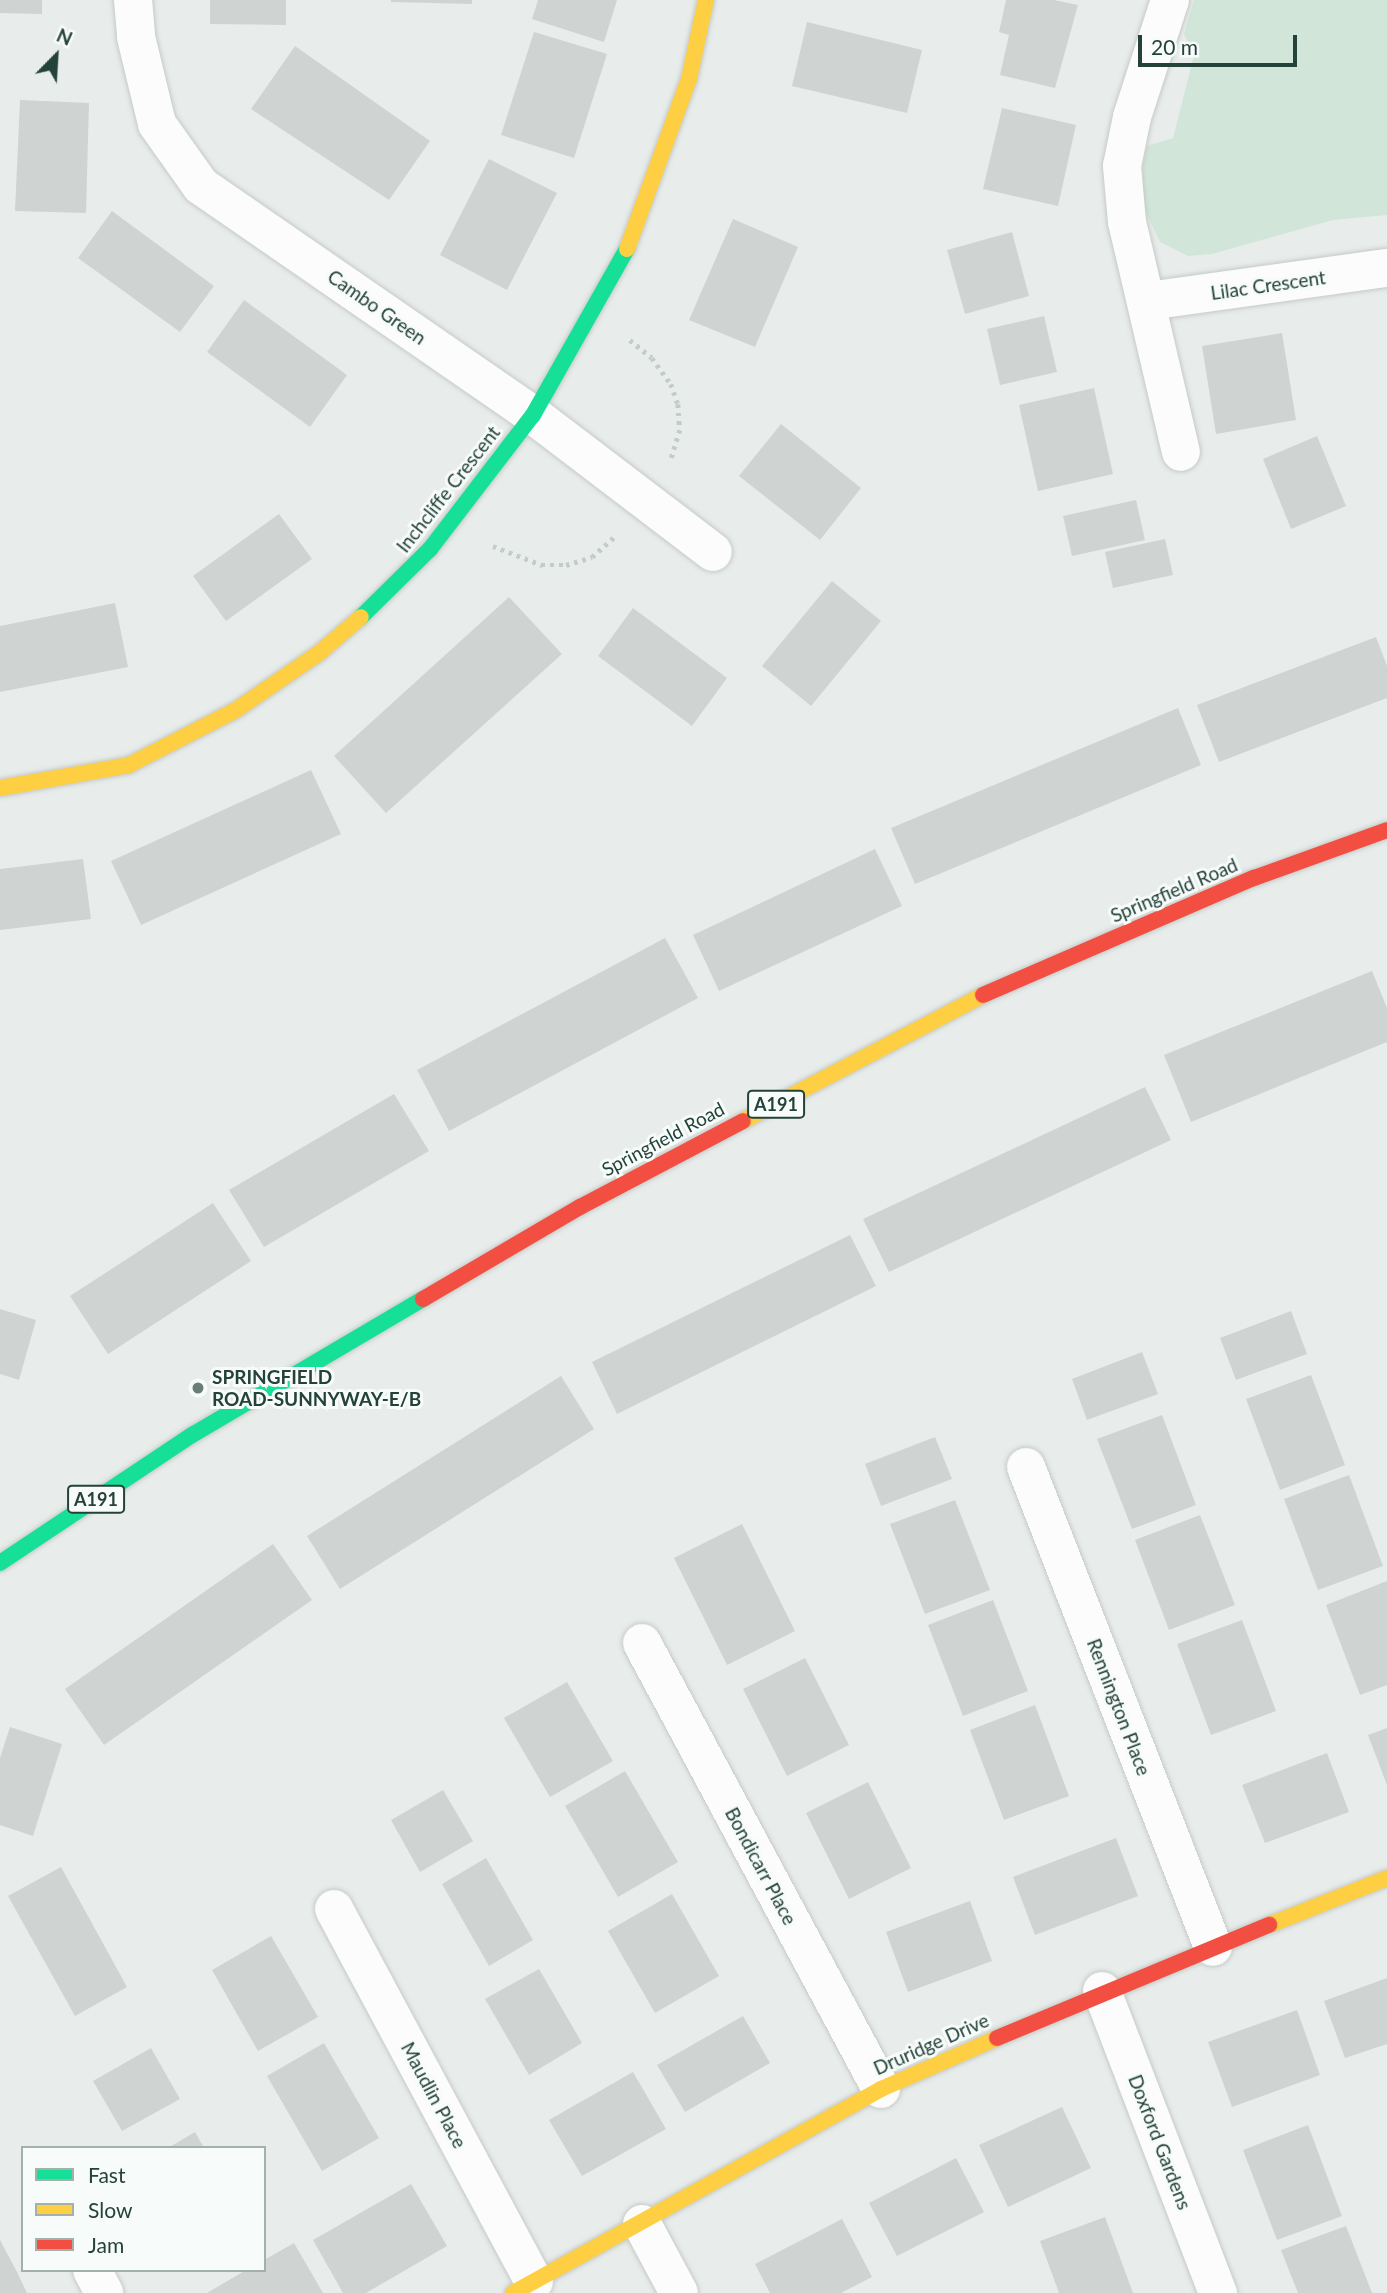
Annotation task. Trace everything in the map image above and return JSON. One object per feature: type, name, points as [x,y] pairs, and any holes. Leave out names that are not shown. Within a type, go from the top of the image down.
[{"type":"street","name":"Cambo Green","points":[[134,0],[136,37],[157,124],[201,186],[533,415],[713,552]]},
{"type":"street","name":"Inchcliffe Crescent","points":[[0,788],[129,765],[236,710],[319,653],[430,549],[533,415],[568,360],[632,239],[689,79],[706,0]]},
{"type":"street","points":[[1170,0],[1132,117],[1122,166],[1127,222],[1148,301],[1181,452]]},
{"type":"street","name":"Lilac Crescent","points":[[1148,301],[1387,268]]},
{"type":"street","name":"Springfield Road","points":[[0,1563],[192,1435],[580,1207],[967,1002],[1254,878],[1387,830]]},
{"type":"street","name":"Rennington Place","points":[[1026,1467],[1213,1947]]},
{"type":"street","name":"Bondicarr Place","points":[[642,1643],[881,2089]]},
{"type":"street","name":"Druridge Drive","points":[[523,2287],[642,2224],[881,2089],[1102,1991],[1387,1878]]},
{"type":"street","name":"Maudlin Place","points":[[334,1909],[523,2287]]},
{"type":"street","name":"Doxford Gardens","points":[[1102,1991],[1218,2293]]},
{"type":"street","points":[[642,2224],[679,2293]]},
{"type":"street","points":[[93,2272],[104,2293]]},
{"type":"green space","points":[[1194,0],[1387,0],[1387,215],[1333,220],[1212,254],[1188,256],[1160,242],[1143,207],[1143,165],[1147,146],[1173,138],[1194,55],[1184,34]]},
{"type":"building","points":[[0,0],[42,0],[42,14],[0,13]]},
{"type":"building","points":[[210,0],[286,0],[286,25],[210,24]]},
{"type":"building","points":[[472,0],[472,4],[391,2]]},
{"type":"building","points":[[538,0],[617,0],[604,42],[532,19]]},
{"type":"building","points":[[1006,0],[1054,0],[1078,5],[1055,88],[1000,75],[1009,35],[999,32]]},
{"type":"building","points":[[807,22],[922,50],[907,113],[792,86]]},
{"type":"building","points":[[534,32],[607,54],[574,158],[501,135]]},
{"type":"building","points":[[295,46],[430,141],[389,200],[251,109]]},
{"type":"building","points":[[20,100],[89,103],[86,213],[15,211]]},
{"type":"building","points":[[1002,108],[1076,125],[1058,206],[983,189]]},
{"type":"building","points":[[489,159],[557,193],[507,290],[440,255]]},
{"type":"building","points":[[112,211],[214,286],[180,332],[78,258]]},
{"type":"building","points":[[733,219],[798,247],[755,347],[689,320]]},
{"type":"building","points":[[1012,232],[1029,296],[965,314],[947,250]]},
{"type":"building","points":[[244,300],[347,375],[310,427],[207,352]]},
{"type":"building","points":[[1044,316],[1057,372],[1000,385],[987,329]]},
{"type":"building","points":[[1282,333],[1296,420],[1216,434],[1202,346]]},
{"type":"building","points":[[1094,388],[1113,474],[1038,491],[1019,405]]},
{"type":"building","points":[[781,424],[861,488],[820,540],[739,476]]},
{"type":"building","points":[[1317,436],[1346,506],[1291,529],[1263,459]]},
{"type":"building","points":[[1136,500],[1145,540],[1072,556],[1063,516]]},
{"type":"building","points":[[279,514],[312,559],[226,621],[193,576]]},
{"type":"building","points":[[1165,539],[1173,575],[1113,588],[1105,552]]},
{"type":"building","points":[[832,581],[881,621],[811,706],[762,666]]},
{"type":"building","points":[[509,597],[562,654],[386,813],[334,756]]},
{"type":"building","points":[[115,603],[128,667],[0,692],[0,626]]},
{"type":"building","points":[[633,608],[727,678],[692,726],[598,656]]},
{"type":"building","points":[[1376,637],[1387,666],[1387,698],[1219,762],[1197,705]]},
{"type":"building","points":[[1178,708],[1201,765],[915,884],[891,828]]},
{"type":"building","points":[[311,770],[341,834],[141,925],[111,861]]},
{"type":"building","points":[[875,849],[902,906],[719,991],[693,935]]},
{"type":"building","points":[[83,859],[91,919],[0,930],[0,869]]},
{"type":"building","points":[[665,938],[698,998],[449,1131],[417,1070]]},
{"type":"building","points":[[1372,971],[1387,1008],[1387,1042],[1191,1122],[1164,1055]]},
{"type":"building","points":[[1145,1087],[1171,1140],[889,1272],[863,1219]]},
{"type":"building","points":[[394,1094],[429,1151],[264,1247],[229,1190]]},
{"type":"building","points":[[213,1203],[251,1261],[108,1354],[70,1296]]},
{"type":"building","points":[[850,1235],[876,1286],[617,1414],[592,1362]]},
{"type":"building","points":[[0,1309],[36,1320],[19,1380],[0,1374]]},
{"type":"building","points":[[1291,1311],[1307,1354],[1236,1380],[1220,1338]]},
{"type":"building","points":[[1142,1352],[1158,1394],[1087,1420],[1072,1379]]},
{"type":"building","points":[[1311,1375],[1345,1465],[1280,1490],[1246,1399]]},
{"type":"building","points":[[561,1376],[594,1429],[340,1589],[307,1536]]},
{"type":"building","points":[[1162,1415],[1196,1505],[1132,1529],[1097,1439]]},
{"type":"building","points":[[935,1437],[952,1479],[881,1506],[865,1464]]},
{"type":"building","points":[[1349,1475],[1383,1566],[1318,1590],[1284,1499]]},
{"type":"building","points":[[955,1500],[990,1590],[925,1614],[890,1524]]},
{"type":"building","points":[[1200,1515],[1235,1605],[1169,1630],[1135,1540]]},
{"type":"building","points":[[742,1524],[795,1631],[727,1665],[674,1558]]},
{"type":"building","points":[[273,1544],[312,1600],[104,1745],[65,1689]]},
{"type":"building","points":[[1387,1581],[1387,1685],[1360,1695],[1326,1605]]},
{"type":"building","points":[[993,1600],[1028,1691],[963,1716],[928,1625]]},
{"type":"building","points":[[1242,1620],[1276,1711],[1211,1735],[1177,1644]]},
{"type":"building","points":[[805,1658],[849,1745],[787,1776],[743,1689]]},
{"type":"building","points":[[567,1682],[613,1761],[550,1797],[504,1718]]},
{"type":"building","points":[[1035,1705],[1069,1796],[1004,1820],[970,1730]]},
{"type":"building","points":[[10,1727],[62,1744],[33,1836],[0,1825],[0,1758]]},
{"type":"building","points":[[1387,1728],[1387,1785],[1368,1735]]},
{"type":"building","points":[[1327,1753],[1349,1812],[1265,1843],[1242,1785]]},
{"type":"building","points":[[625,1771],[678,1862],[618,1897],[565,1806]]},
{"type":"building","points":[[868,1782],[911,1868],[849,1899],[806,1813]]},
{"type":"building","points":[[443,1790],[473,1841],[420,1872],[391,1820]]},
{"type":"building","points":[[1116,1838],[1138,1896],[1035,1935],[1013,1877]]},
{"type":"building","points":[[486,1858],[533,1940],[489,1966],[442,1884]]},
{"type":"building","points":[[61,1867],[127,1987],[75,2016],[8,1896]]},
{"type":"building","points":[[672,1894],[719,1976],[655,2013],[608,1931]]},
{"type":"building","points":[[970,1901],[992,1961],[908,1992],[886,1932]]},
{"type":"building","points":[[271,1936],[318,2017],[258,2051],[212,1970]]},
{"type":"building","points":[[539,1969],[582,2043],[529,2075],[485,1999]]},
{"type":"building","points":[[1387,1978],[1387,2044],[1345,2058],[1324,2001]]},
{"type":"building","points":[[1297,2010],[1320,2075],[1232,2107],[1208,2042]]},
{"type":"building","points":[[743,2016],[770,2063],[685,2112],[657,2065]]},
{"type":"building","points":[[324,2043],[379,2138],[322,2171],[267,2076]]},
{"type":"building","points":[[151,2048],[180,2099],[122,2131],[93,2081]]},
{"type":"building","points":[[633,2072],[666,2129],[582,2176],[549,2120]]},
{"type":"building","points":[[1062,2107],[1091,2168],[1008,2207],[979,2145]]},
{"type":"building","points":[[1308,2125],[1342,2216],[1277,2240],[1243,2150]]},
{"type":"building","points":[[195,2132],[203,2146],[171,2146]]},
{"type":"building","points":[[956,2158],[984,2212],[897,2256],[869,2203]]},
{"type":"building","points":[[411,2184],[447,2246],[366,2293],[343,2293],[313,2240]]},
{"type":"building","points":[[1105,2217],[1133,2293],[1059,2293],[1040,2241]]},
{"type":"building","points":[[842,2219],[872,2277],[841,2293],[770,2293],[755,2264]]},
{"type":"building","points":[[1346,2226],[1372,2293],[1298,2293],[1281,2250]]},
{"type":"building","points":[[0,2240],[17,2272],[27,2293],[0,2293]]},
{"type":"building","points":[[294,2243],[323,2293],[207,2293],[243,2272],[266,2272],[266,2259]]},
{"type":"traffic: fast","points":[[361,617],[430,549],[533,415],[627,249]]},
{"type":"traffic: fast","points":[[0,1563],[192,1435],[423,1299]]},
{"type":"traffic: slow","points":[[627,249],[689,79],[706,0]]},
{"type":"traffic: slow","points":[[0,788],[129,765],[236,710],[319,653],[361,617]]},
{"type":"traffic: slow","points":[[743,1121],[983,995]]},
{"type":"traffic: slow","points":[[1269,1925],[1387,1878]]},
{"type":"traffic: slow","points":[[513,2293],[881,2089],[997,2038]]},
{"type":"traffic: jam","points":[[983,995],[1254,878],[1387,830]]},
{"type":"traffic: jam","points":[[423,1299],[580,1207],[743,1121]]},
{"type":"traffic: jam","points":[[997,2038],[1269,1925]]},
{"type":"place","name":"SPRINGFIELD ROAD-SUNNYWAY-E/B","points":[[198,1388]]}]
